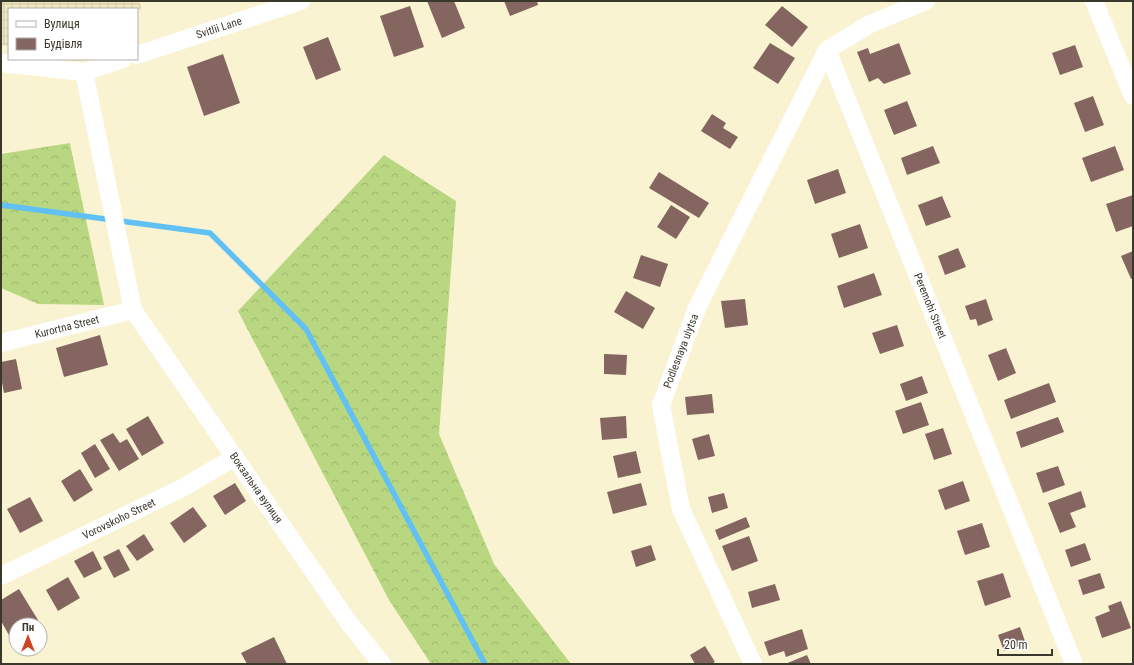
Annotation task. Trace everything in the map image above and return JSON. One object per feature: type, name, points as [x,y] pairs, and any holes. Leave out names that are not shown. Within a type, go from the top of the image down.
[{"type":"street","name":"Svitlii Lane","points":[[138,54],[302,1]]},
{"type":"street","points":[[827,50],[870,24],[926,1]]},
{"type":"street","points":[[1094,1],[1133,96]]},
{"type":"street","name":"Podlesnaya ulytsa","points":[[753,664],[681,509],[661,405],[698,308],[827,50]]},
{"type":"street","name":"Peremohi Street","points":[[827,50],[1074,664]]},
{"type":"street","points":[[1,63],[84,72],[120,60]]},
{"type":"street","points":[[84,72],[133,310]]},
{"type":"street","name":"Kurortna Street","points":[[1,343],[133,310]]},
{"type":"street","name":"Вокзальна вулиця","points":[[133,310],[349,623],[382,664]]},
{"type":"street","name":"Vorovskoho Street","points":[[1,576],[184,487],[235,457]]},
{"type":"shaded area","points":[[1,1],[139,1],[142,9],[8,8],[8,47],[1,44]]},
{"type":"green space","points":[[70,143],[104,305],[38,304],[1,288],[1,154]]},
{"type":"green space","points":[[384,155],[456,201],[439,434],[494,564],[571,664],[431,664],[389,600],[238,311]]},
{"type":"building","points":[[427,1],[454,1],[465,28],[442,38]]},
{"type":"building","points":[[504,1],[537,1],[538,5],[510,16]]},
{"type":"building","points":[[410,6],[424,47],[394,57],[380,16]]},
{"type":"building","points":[[782,6],[808,27],[792,47],[765,25]]},
{"type":"building","points":[[328,37],[341,70],[316,80],[303,47]]},
{"type":"building","points":[[770,43],[795,58],[778,84],[753,68]]},
{"type":"building","points":[[899,43],[911,74],[884,84],[878,78],[869,82],[857,52],[868,48],[870,54]]},
{"type":"building","points":[[1075,45],[1083,67],[1060,75],[1052,53]]},
{"type":"building","points":[[223,54],[240,103],[204,116],[187,67]]},
{"type":"building","points":[[1093,96],[1104,125],[1085,132],[1074,103]]},
{"type":"building","points":[[907,101],[917,126],[894,135],[884,110]]},
{"type":"building","points":[[712,114],[726,123],[723,128],[738,137],[730,149],[701,131]]},
{"type":"building","points":[[933,146],[940,163],[907,175],[901,158]]},
{"type":"building","points":[[1115,146],[1124,170],[1091,182],[1082,158]]},
{"type":"building","points":[[838,169],[846,193],[815,204],[807,180]]},
{"type":"building","points":[[659,172],[709,203],[699,218],[649,188]]},
{"type":"building","points":[[1133,195],[1133,226],[1116,232],[1106,204]]},
{"type":"building","points":[[942,196],[951,217],[926,226],[918,205]]},
{"type":"building","points":[[671,205],[690,217],[676,239],[657,227]]},
{"type":"building","points":[[860,224],[868,248],[839,258],[831,234]]},
{"type":"building","points":[[958,248],[966,267],[945,275],[938,256]]},
{"type":"building","points":[[1133,251],[1133,278],[1131,279],[1121,256]]},
{"type":"building","points":[[641,255],[668,264],[660,287],[633,278]]},
{"type":"building","points":[[874,273],[882,295],[844,308],[837,286]]},
{"type":"building","points":[[626,291],[655,308],[643,329],[614,312]]},
{"type":"building","points":[[745,299],[748,325],[725,328],[721,301]]},
{"type":"building","points":[[986,299],[993,320],[978,326],[976,319],[970,320],[965,306]]},
{"type":"building","points":[[897,325],[904,346],[880,354],[872,333]]},
{"type":"building","points":[[100,335],[108,365],[64,377],[56,348]]},
{"type":"building","points":[[1006,348],[1016,373],[998,381],[988,355]]},
{"type":"building","points":[[604,354],[627,355],[626,375],[604,374]]},
{"type":"building","points":[[16,359],[22,389],[4,393],[1,377],[1,362]]},
{"type":"building","points":[[922,376],[928,393],[906,401],[900,384]]},
{"type":"building","points":[[1049,383],[1056,402],[1011,419],[1004,400]]},
{"type":"building","points":[[712,394],[714,413],[687,415],[685,397]]},
{"type":"building","points":[[921,402],[929,425],[903,434],[895,411]]},
{"type":"building","points":[[148,416],[164,443],[142,456],[126,429]]},
{"type":"building","points":[[626,416],[627,438],[602,440],[600,418]]},
{"type":"building","points":[[1058,417],[1064,432],[1021,448],[1016,432]]},
{"type":"building","points":[[943,428],[952,454],[934,460],[925,434]]},
{"type":"building","points":[[113,433],[120,443],[127,439],[139,459],[119,471],[100,440]]},
{"type":"building","points":[[709,434],[715,456],[698,460],[692,439]]},
{"type":"building","points":[[95,444],[110,469],[95,478],[81,453]]},
{"type":"building","points":[[636,451],[641,473],[618,478],[613,456]]},
{"type":"building","points":[[1058,466],[1065,485],[1043,493],[1036,473]]},
{"type":"building","points":[[80,469],[93,490],[74,502],[61,481]]},
{"type":"building","points":[[963,481],[970,501],[945,510],[938,490]]},
{"type":"building","points":[[235,483],[246,501],[225,515],[213,496]]},
{"type":"building","points":[[641,483],[647,505],[613,514],[607,492]]},
{"type":"building","points":[[1081,491],[1086,507],[1070,513],[1076,527],[1060,533],[1048,503]]},
{"type":"building","points":[[724,493],[728,508],[712,513],[708,497]]},
{"type":"building","points":[[30,497],[43,521],[20,533],[7,509]]},
{"type":"building","points":[[193,507],[207,526],[184,543],[170,523]]},
{"type":"building","points":[[746,517],[750,527],[719,540],[715,530]]},
{"type":"building","points":[[982,523],[990,547],[965,555],[957,531]]},
{"type":"building","points":[[144,534],[154,550],[137,561],[126,546]]},
{"type":"building","points":[[749,536],[758,561],[732,571],[722,546]]},
{"type":"building","points":[[1085,543],[1091,560],[1071,567],[1065,550]]},
{"type":"building","points":[[651,545],[656,560],[636,567],[631,551]]},
{"type":"building","points":[[119,549],[130,570],[114,578],[103,557]]},
{"type":"building","points":[[93,551],[102,569],[84,578],[74,561]]},
{"type":"building","points":[[1003,573],[1011,597],[985,606],[977,581]]},
{"type":"building","points":[[1100,573],[1105,588],[1083,595],[1078,580]]},
{"type":"building","points":[[68,577],[80,598],[58,611],[46,590]]},
{"type":"building","points":[[775,584],[780,600],[752,608],[748,592]]},
{"type":"building","points":[[19,589],[36,617],[8,617],[8,633],[1,621],[1,600]]},
{"type":"building","points":[[1121,601],[1131,628],[1102,638],[1095,617],[1110,611],[1108,606]]},
{"type":"building","points":[[1020,627],[1026,644],[1004,651],[998,635]]},
{"type":"building","points":[[802,629],[808,649],[786,657],[784,651],[769,656],[764,642]]},
{"type":"building","points":[[274,637],[287,664],[247,664],[241,653]]},
{"type":"building","points":[[705,646],[715,662],[711,664],[695,664],[690,655]]},
{"type":"building","points":[[807,655],[811,664],[785,664]]},
{"type":"waterway","points":[[1,205],[210,233],[306,329],[485,664]]}]
